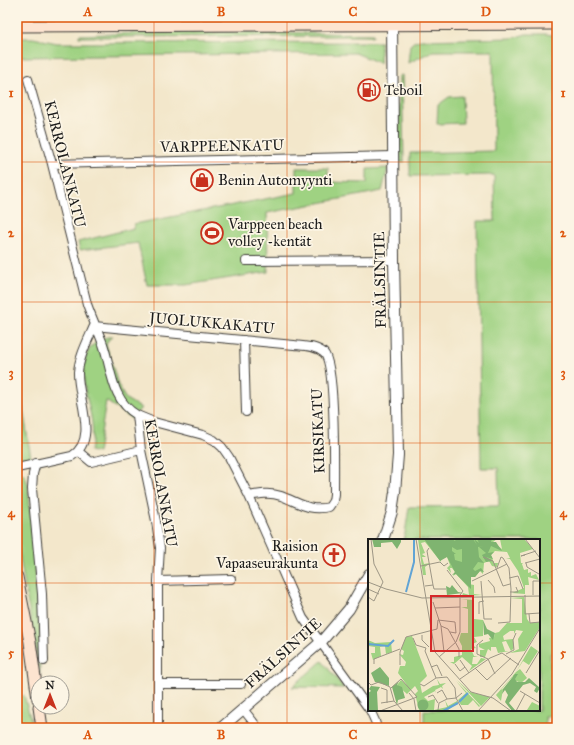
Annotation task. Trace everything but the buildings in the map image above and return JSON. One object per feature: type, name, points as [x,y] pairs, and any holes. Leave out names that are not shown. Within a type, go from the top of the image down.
[{"type":"main road","points":[[17,26],[392,21],[557,24]]},
{"type":"main road","points":[[17,578],[35,675]]},
{"type":"main road","points":[[40,715],[42,728]]},
{"type":"street","name":"FRÄLSINTIE","points":[[383,539],[392,512],[398,455],[394,260],[392,21]]},
{"type":"street","name":"KERROLANKATU","points":[[28,79],[52,164],[72,248],[94,326],[103,344],[118,396],[128,410],[137,415],[141,450],[159,535],[158,728]]},
{"type":"street","name":"VARPPEENKATU","points":[[52,164],[393,156]]},
{"type":"street","points":[[246,261],[394,260]]},
{"type":"street","points":[[17,468],[72,456],[79,452],[83,445],[86,430],[79,380],[79,367],[94,326]]},
{"type":"street","name":"JUOLUKKAKATU","points":[[94,326],[306,346],[316,349],[324,354]]},
{"type":"street","points":[[244,340],[246,412]]},
{"type":"street","name":"KIRSIKATU","points":[[249,496],[270,494],[280,496],[310,508],[322,509],[329,507],[333,501],[332,386],[328,362],[324,354]]},
{"type":"street","points":[[137,415],[154,422],[191,431],[214,440],[222,448],[229,457],[249,496],[303,618],[368,708]]},
{"type":"street","points":[[79,452],[92,462],[141,450]]},
{"type":"street","points":[[36,463],[33,474],[32,489],[42,594],[44,661]]},
{"type":"street","name":"FRÄLSINTIE","points":[[221,728],[321,642],[349,609],[368,576]]},
{"type":"street","points":[[158,580],[231,579]]},
{"type":"street","points":[[158,684],[240,684]]},
{"type":"street","points":[[242,709],[258,728]]},
{"type":"street","points":[[370,711],[377,728]]},
{"type":"green space","points":[[297,17],[278,20],[103,21],[103,18]]},
{"type":"green space","points":[[203,31],[373,34],[373,36],[79,37],[79,35]]},
{"type":"green space","points":[[526,34],[546,34],[557,36],[557,651],[550,654],[551,677],[557,683],[557,716],[545,717],[546,728],[424,728],[424,711],[540,711],[540,539],[404,539],[409,507],[499,506],[498,468],[481,468],[477,221],[495,221],[494,175],[410,176],[410,153],[494,151],[493,51],[433,51],[408,63],[410,45],[415,41],[421,40],[513,38]]},
{"type":"green space","points":[[17,38],[33,38],[57,43],[381,42],[380,63],[355,53],[17,57]]},
{"type":"green space","points":[[402,75],[404,162],[399,162],[399,76]]},
{"type":"green space","points":[[462,96],[463,123],[437,124],[438,105],[449,97]]},
{"type":"green space","points":[[296,168],[328,168],[328,182],[367,183],[367,169],[388,168],[382,191],[267,213],[268,272],[186,285],[147,285],[138,243],[80,250],[78,242],[134,228],[134,224],[296,193]]},
{"type":"green space","points":[[113,336],[106,344],[118,385],[126,399],[141,408],[132,419],[106,401],[98,453],[90,451],[93,434],[85,390],[84,366],[86,356],[92,346],[101,339]]},
{"type":"green space","points":[[17,371],[31,458],[17,462]]},
{"type":"green space","points":[[22,473],[28,484],[40,627],[40,675],[17,540],[17,475]]},
{"type":"green space","points":[[322,661],[344,688],[292,687]]},
{"type":"green space","points":[[24,695],[33,728],[17,728],[17,701]]},
{"type":"place","name":"Teboil","points":[[369,90]]},
{"type":"place","name":"Benin Automyynti","points":[[202,180]]},
{"type":"place","name":"Varppeen beach volley -kentät","points":[[212,233]]},
{"type":"place","name":"Raision Vapaaseurakunta","points":[[334,555]]}]
